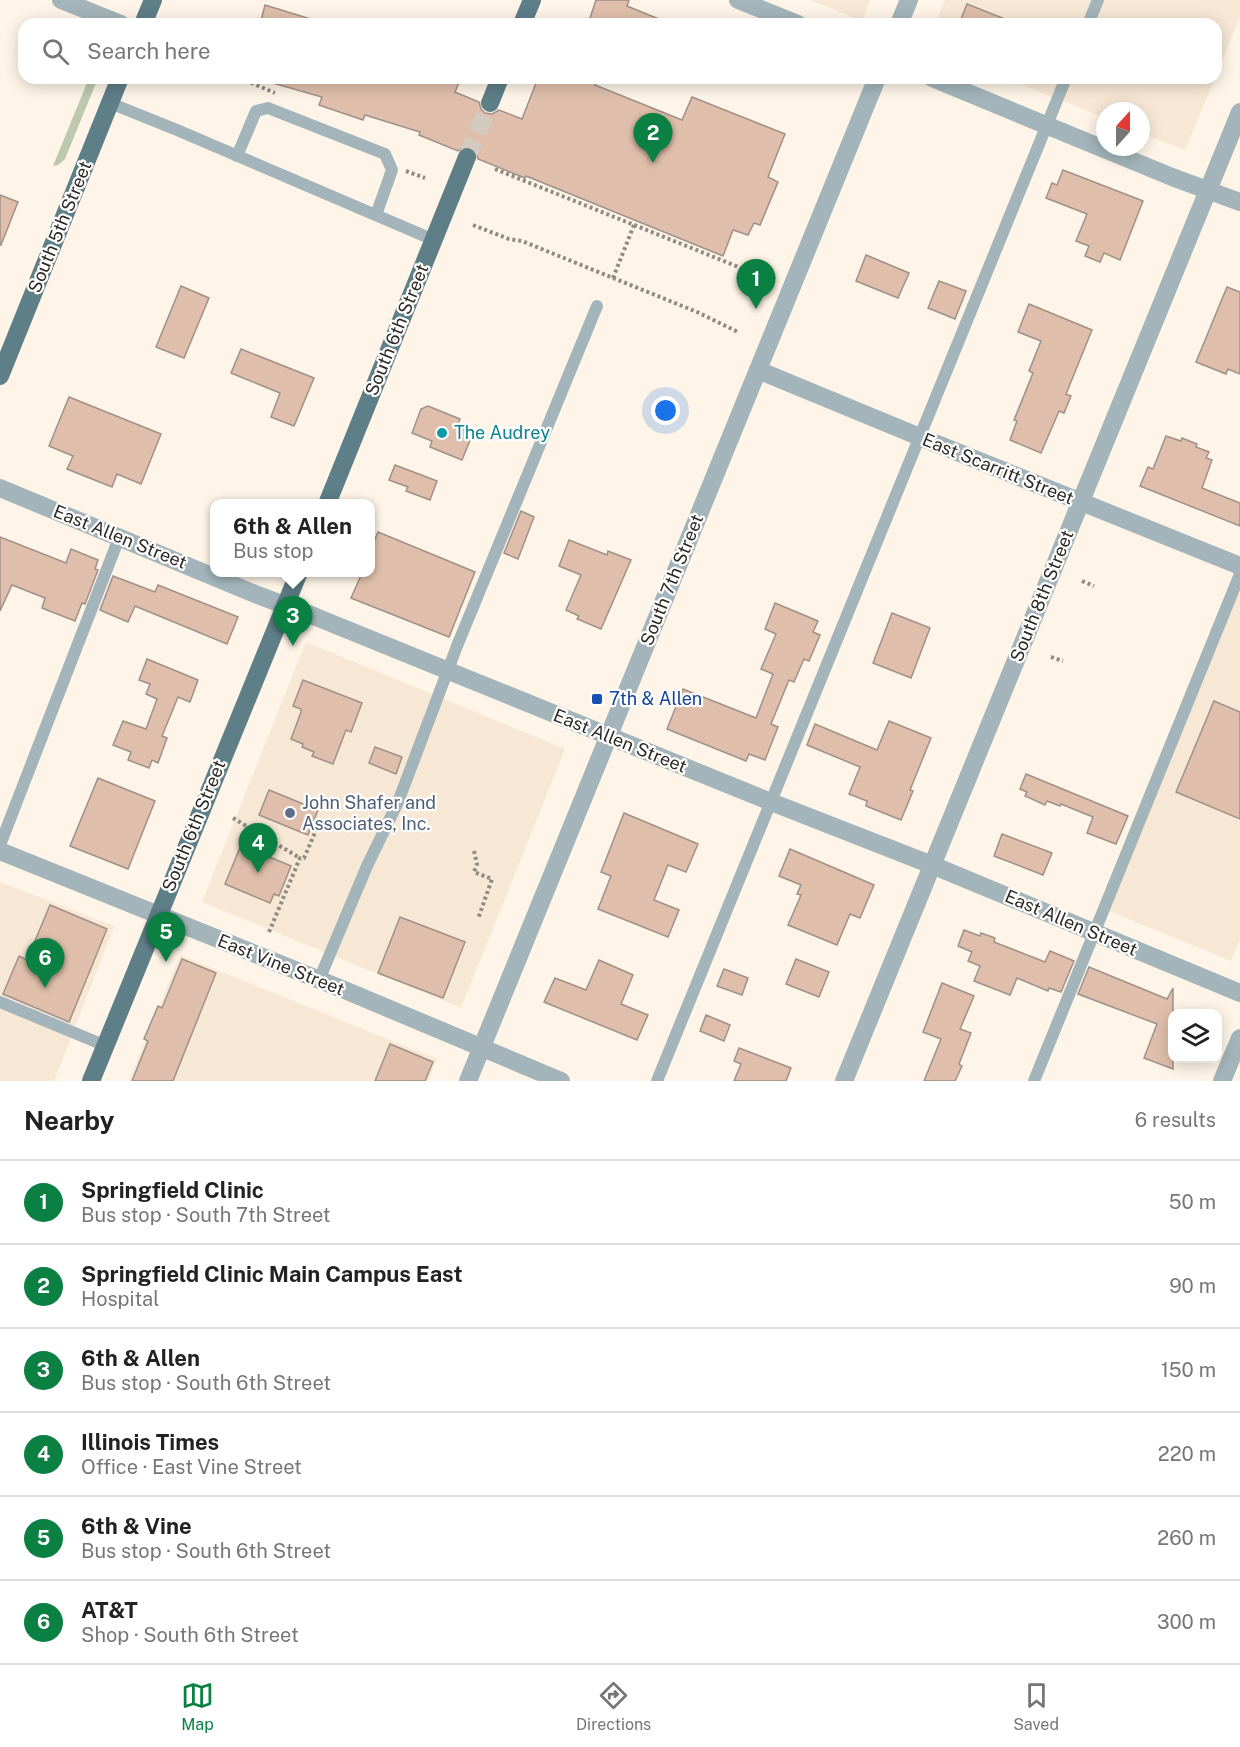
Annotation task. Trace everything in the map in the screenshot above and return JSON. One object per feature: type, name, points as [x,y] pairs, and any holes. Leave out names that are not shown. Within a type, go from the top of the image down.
[{"type":"main road","points":[[146,18],[153,0]]},
{"type":"main road","points":[[524,18],[532,0]]},
{"type":"main road","name":"South 5th Street","points":[[0,376],[118,84]]},
{"type":"main road","points":[[490,103],[498,84]]},
{"type":"main road","name":"South 6th Street","points":[[329,499],[467,157]]},
{"type":"main road","name":"South 6th Street","points":[[91,1081],[297,577]]},
{"type":"street","points":[[61,0],[106,18]]},
{"type":"street","points":[[738,0],[783,18]]},
{"type":"street","points":[[902,18],[909,0]]},
{"type":"street","name":"South 7th Street","points":[[468,1081],[875,84]]},
{"type":"street","points":[[947,84],[1172,177],[1240,202]]},
{"type":"street","name":"South 8th Street","points":[[844,1081],[1240,112]]},
{"type":"street","name":"East Scarritt Street","points":[[758,370],[1240,566]]},
{"type":"street","name":"East Allen Street","points":[[0,488],[210,575]]},
{"type":"street","name":"East Allen Street","points":[[216,577],[932,865],[1240,993]]},
{"type":"street","name":"East Vine Street","points":[[0,851],[561,1081]]},
{"type":"street","points":[[1222,1081],[1240,1038]]},
{"type":"lane","points":[[1090,18],[1098,0]]},
{"type":"lane","points":[[657,1081],[1064,84]]},
{"type":"lane","points":[[110,103],[434,240]]},
{"type":"lane","points":[[237,156],[256,111],[268,108],[385,154],[392,170],[376,215]]},
{"type":"lane","points":[[319,980],[367,866],[398,802],[448,670],[597,306]]},
{"type":"lane","points":[[0,845],[119,538]]},
{"type":"lane","points":[[1034,1081],[1240,574]]},
{"type":"lane","points":[[0,1002],[106,1046]]},
{"type":"path","points":[[495,169],[761,276]]},
{"type":"path","points":[[404,170],[425,178]]},
{"type":"path","points":[[473,225],[509,239],[522,241],[697,312],[738,332]]},
{"type":"path","points":[[613,278],[634,225]]},
{"type":"path","points":[[1082,581],[1094,586]]},
{"type":"path","points":[[1051,657],[1063,662]]},
{"type":"path","points":[[233,818],[300,858]]},
{"type":"path","points":[[270,932],[300,858],[304,858],[320,821]]},
{"type":"path","points":[[474,851],[477,864],[474,872],[492,879],[478,919]]},
{"type":"shaded area","points":[[811,0],[870,0],[863,18],[855,18]]},
{"type":"shaded area","points":[[945,0],[1240,0],[1240,17],[1222,60],[1222,18],[938,18]]},
{"type":"shaded area","points":[[1020,84],[1212,84],[1185,150],[1150,136],[1150,102],[1096,102],[1096,114]]},
{"type":"shaded area","points":[[1236,593],[1240,595],[1240,940],[1231,961],[1109,911]]},
{"type":"shaded area","points":[[306,642],[565,749],[461,1008],[202,902]]},
{"type":"shaded area","points":[[0,882],[114,926],[75,1027],[0,996]]},
{"type":"shaded area","points":[[180,955],[437,1059],[428,1081],[129,1081]]},
{"type":"shaded area","points":[[0,1006],[72,1035],[54,1081],[0,1081]]},
{"type":"green space","points":[[87,84],[96,84],[65,159],[53,166]]},
{"type":"building","points":[[596,0],[629,0],[627,6],[656,18],[590,18]]},
{"type":"building","points":[[967,4],[1002,18],[961,18]]},
{"type":"building","points":[[265,5],[307,18],[262,18]]},
{"type":"building","points":[[276,84],[458,84],[455,92],[479,102],[485,113],[492,114],[499,110],[522,119],[536,84],[595,84],[682,120],[692,97],[785,134],[768,177],[778,182],[760,225],[754,223],[748,235],[733,230],[723,256],[526,176],[525,178],[478,159],[476,151],[471,146],[465,146],[458,151],[419,135],[420,132],[365,115],[363,120],[319,105],[322,97]]},
{"type":"building","points":[[1063,170],[1143,201],[1120,260],[1104,253],[1100,262],[1085,256],[1089,246],[1076,241],[1087,214],[1046,198],[1052,183],[1057,185]]},
{"type":"building","points":[[0,195],[18,202],[1,245],[0,245]]},
{"type":"building","points":[[866,255],[909,273],[898,298],[856,281]]},
{"type":"building","points":[[939,281],[966,291],[955,319],[928,308]]},
{"type":"building","points":[[181,286],[209,298],[184,358],[156,347]]},
{"type":"building","points":[[1227,287],[1240,292],[1240,374],[1228,369],[1226,374],[1196,362]]},
{"type":"building","points":[[1029,304],[1092,330],[1066,394],[1071,396],[1064,413],[1059,411],[1041,453],[1010,440],[1017,421],[1014,420],[1033,373],[1029,371],[1041,341],[1018,332]]},
{"type":"building","points":[[241,349],[314,378],[294,426],[271,417],[280,393],[231,373]]},
{"type":"building","points":[[69,397],[161,434],[141,484],[117,474],[112,487],[67,469],[73,456],[49,446]]},
{"type":"building","name":"The Audrey","points":[[428,406],[460,419],[457,427],[473,433],[462,460],[430,447],[432,441],[412,433],[421,409]]},
{"type":"building","points":[[1166,436],[1181,441],[1182,438],[1209,452],[1206,458],[1212,460],[1202,488],[1240,503],[1240,526],[1140,486],[1148,467],[1153,469]]},
{"type":"building","points":[[395,465],[437,481],[430,500],[406,491],[408,487],[389,480]]},
{"type":"building","points":[[521,511],[534,517],[518,559],[504,553]]},
{"type":"building","points":[[378,532],[475,572],[449,637],[351,598],[360,577],[375,577],[375,539]]},
{"type":"building","points":[[0,537],[66,563],[71,549],[98,560],[95,569],[98,570],[85,604],[82,603],[75,621],[42,608],[45,598],[12,585],[0,611]]},
{"type":"building","points":[[569,540],[607,555],[608,551],[631,560],[601,629],[577,619],[579,616],[566,610],[581,575],[559,566]]},
{"type":"building","points":[[113,576],[155,592],[158,585],[238,617],[227,644],[135,606],[128,622],[100,610]]},
{"type":"building","points":[[775,603],[818,621],[813,632],[820,635],[809,661],[804,659],[794,682],[789,680],[771,724],[778,727],[765,760],[749,754],[746,761],[667,729],[683,689],[756,718],[773,674],[761,669],[776,634],[765,629]]},
{"type":"building","points":[[892,613],[930,628],[911,678],[873,663]]},
{"type":"building","points":[[147,659],[198,680],[190,702],[178,697],[162,736],[167,738],[158,763],[152,760],[149,768],[128,760],[131,752],[113,745],[123,721],[146,729],[157,699],[146,694],[150,684],[139,680]]},
{"type":"building","points":[[303,680],[362,703],[351,732],[346,730],[333,764],[312,756],[314,752],[291,739],[301,712],[301,709],[293,706]]},
{"type":"building","points":[[1214,701],[1240,712],[1240,819],[1176,792]]},
{"type":"building","points":[[889,721],[931,738],[910,790],[913,791],[901,820],[866,806],[867,801],[849,794],[860,767],[807,745],[815,724],[877,750]]},
{"type":"building","points":[[375,747],[402,757],[396,774],[369,763]]},
{"type":"building","points":[[1026,774],[1128,816],[1116,844],[1087,833],[1093,817],[1061,804],[1060,806],[1047,801],[1045,805],[1025,796],[1027,792],[1020,789]]},
{"type":"building","points":[[98,778],[155,801],[128,869],[70,846]]},
{"type":"building","points":[[269,790],[318,810],[308,835],[259,815]]},
{"type":"building","points":[[624,813],[698,844],[686,872],[668,865],[654,900],[679,910],[668,937],[598,909],[611,876],[601,872]]},
{"type":"building","points":[[1002,834],[1052,853],[1043,875],[994,856]]},
{"type":"building","points":[[241,845],[253,850],[255,847],[269,853],[267,856],[291,866],[279,896],[274,894],[270,903],[225,884]]},
{"type":"building","points":[[790,849],[874,885],[860,918],[850,914],[837,945],[788,925],[801,895],[797,894],[801,885],[779,876]]},
{"type":"building","points":[[50,905],[107,929],[69,1022],[3,994],[19,956],[27,960]]},
{"type":"building","points":[[400,917],[465,942],[443,998],[378,973]]},
{"type":"building","points":[[964,930],[980,936],[981,933],[995,938],[994,942],[1045,962],[1050,951],[1074,961],[1061,992],[1049,988],[1048,991],[1017,978],[1010,995],[974,981],[980,966],[968,961],[972,952],[958,946]]},
{"type":"building","points":[[182,959],[216,973],[173,1081],[132,1081],[148,1041],[144,1039],[158,1006],[162,1008]]},
{"type":"building","points":[[796,959],[829,972],[819,997],[786,984]]},
{"type":"building","points":[[599,960],[633,975],[621,1004],[648,1015],[637,1040],[544,1002],[555,978],[586,990]]},
{"type":"building","points":[[1089,967],[1167,999],[1173,988],[1173,1009],[1168,1009],[1168,1063],[1173,1063],[1173,1069],[1144,1058],[1157,1024],[1078,994]]},
{"type":"building","points":[[724,969],[748,978],[742,995],[717,986]]},
{"type":"building","points":[[942,983],[974,996],[960,1029],[971,1033],[959,1064],[962,1066],[955,1081],[924,1081],[941,1039],[923,1032]]},
{"type":"building","points":[[706,1015],[730,1025],[724,1041],[700,1031]]},
{"type":"building","points":[[390,1044],[433,1062],[425,1081],[375,1081]]},
{"type":"building","points":[[739,1048],[791,1068],[786,1081],[734,1081],[741,1064],[734,1061]]},
{"type":"tunnel","points":[[467,157],[490,103]]},
{"type":"place","name":"Springfield Clinic Main Campus East","points":[[653,163]]},
{"type":"place","name":"Springfield Clinic","points":[[756,309]]},
{"type":"place","name":"The Audrey","points":[[442,433]]},
{"type":"place","name":"6th & Allen","points":[[293,646]]},
{"type":"place","name":"7th & Allen","points":[[597,699]]},
{"type":"place","name":"John Shafer and Associates, Inc.","points":[[290,813]]},
{"type":"place","name":"Illinois Times","points":[[258,873]]},
{"type":"place","name":"6th & Vine","points":[[166,962]]},
{"type":"place","name":"AT&T","points":[[45,988]]}]
